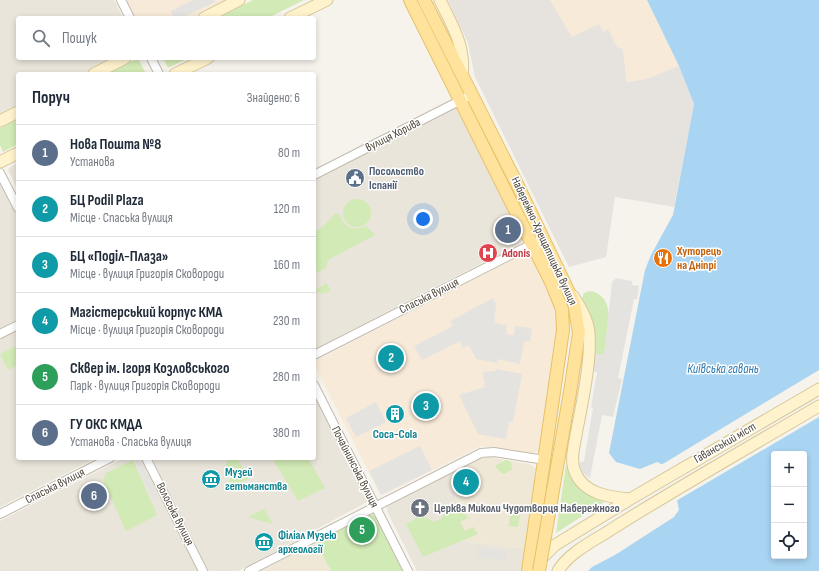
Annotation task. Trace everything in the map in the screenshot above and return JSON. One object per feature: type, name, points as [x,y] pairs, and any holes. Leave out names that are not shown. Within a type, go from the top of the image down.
[{"type":"main road","points":[[208,16],[239,0]]},
{"type":"main road","points":[[294,16],[327,0]]},
{"type":"main road","name":"Набережно-Хрещатицька вулиця","points":[[410,0],[557,297],[563,318],[563,330],[528,571]]},
{"type":"main road","name":"Набережно-Хрещатицька вулиця","points":[[424,0],[570,291],[577,313],[579,333],[539,571]]},
{"type":"main road","points":[[440,0],[461,46],[463,61],[462,76]]},
{"type":"main road","points":[[98,72],[121,60]]},
{"type":"main road","points":[[179,72],[204,60]]},
{"type":"main road","points":[[0,121],[16,113]]},
{"type":"main road","points":[[0,162],[16,154]]},
{"type":"main road","points":[[570,291],[583,311],[590,333],[590,346],[573,453],[575,472],[586,487],[595,492],[604,496],[630,499]]},
{"type":"main road","name":"Гаванський міст","points":[[533,571],[540,560],[555,545],[630,499],[819,389]]},
{"type":"main road","name":"Гаванський міст","points":[[558,571],[562,564],[576,553],[640,511],[819,406]]},
{"type":"street","points":[[121,0],[129,16]]},
{"type":"street","points":[[152,60],[158,72]]},
{"type":"street","name":"вулиця Хорива","points":[[316,173],[472,95]]},
{"type":"street","points":[[0,173],[16,204]]},
{"type":"street","name":"Спаська вулиця","points":[[316,354],[544,238]]},
{"type":"street","points":[[0,334],[16,326]]},
{"type":"street","name":"Почайнинська вулиця","points":[[316,389],[408,571]]},
{"type":"street","points":[[249,571],[480,453],[494,452],[544,460]]},
{"type":"street","name":"Спаська вулиця","points":[[0,514],[106,460]]},
{"type":"street","name":"Волоська вулиця","points":[[147,460],[203,571]]},
{"type":"shaded area","points":[[0,0],[114,0],[122,16],[16,16],[16,60],[109,60],[87,72],[16,72],[16,108],[0,117]]},
{"type":"shaded area","points":[[126,0],[226,0],[195,16],[134,16]]},
{"type":"shaded area","points":[[193,0],[214,0],[215,2],[185,16],[172,16],[171,11]]},
{"type":"shaded area","points":[[448,0],[550,0],[572,37],[599,24],[603,32],[608,29],[617,47],[623,49],[626,82],[646,79],[679,66],[694,104],[674,207],[615,197],[606,257],[569,267],[475,77],[468,43]]},
{"type":"shaded area","points":[[550,0],[647,0],[679,66],[646,79],[625,82],[623,49],[617,47],[608,30],[603,32],[598,25],[572,37]]},
{"type":"shaded area","points":[[455,108],[458,109],[524,238],[519,244],[316,348],[316,178]]},
{"type":"shaded area","points":[[16,164],[16,187],[8,170]]},
{"type":"shaded area","points":[[0,182],[16,213],[16,320],[0,329]]},
{"type":"shaded area","points":[[527,252],[531,252],[553,298],[559,321],[540,450],[532,453],[481,446],[385,494],[380,494],[316,369],[316,360]]},
{"type":"shaded area","points":[[616,278],[632,281],[632,285],[639,286],[637,299],[634,299],[618,378],[622,379],[613,417],[602,415],[590,478],[583,473],[579,463],[584,461],[593,408],[591,407],[597,372],[591,371],[595,353],[604,355],[612,282]]},
{"type":"shaded area","points":[[493,298],[496,304],[494,323],[507,325],[506,334],[514,335],[515,326],[532,328],[530,342],[524,341],[520,364],[498,359],[497,363],[476,359],[469,345],[463,348],[460,341],[422,360],[414,346],[453,326],[450,321]]},
{"type":"shaded area","points":[[16,330],[16,460],[92,460],[0,507],[0,338]]},
{"type":"shaded area","points":[[496,369],[522,374],[513,422],[509,422],[506,439],[478,434],[459,395],[485,387],[483,372],[495,371]]},
{"type":"shaded area","points":[[316,393],[369,501],[238,571],[209,571],[153,460],[316,460]]},
{"type":"shaded area","points":[[376,402],[386,422],[356,437],[346,418]]},
{"type":"shaded area","points":[[420,446],[432,470],[381,495],[369,471]]},
{"type":"shaded area","points":[[489,457],[529,464],[537,469],[526,549],[461,541],[452,471],[477,459]]},
{"type":"shaded area","points":[[120,460],[144,460],[199,571],[0,571],[0,521]]},
{"type":"shaded area","points":[[140,460],[158,496],[153,498],[135,461]]},
{"type":"shaded area","points":[[452,471],[461,541],[526,549],[522,571],[417,571],[387,511],[387,506]]},
{"type":"shaded area","points":[[316,543],[331,571],[261,571]]},
{"type":"shaded area","points":[[478,547],[506,551],[505,560],[477,557]]},
{"type":"green space","points":[[253,0],[304,0],[272,16],[221,16]]},
{"type":"green space","points":[[134,60],[139,60],[145,72],[111,72]]},
{"type":"green space","points":[[164,60],[184,60],[168,68]]},
{"type":"green space","points":[[16,120],[16,145],[3,152],[0,145],[0,128]]},
{"type":"green space","points":[[357,199],[367,203],[371,213],[367,223],[357,227],[347,223],[343,213],[347,203]]},
{"type":"green space","points":[[335,213],[340,215],[344,223],[350,227],[362,228],[366,226],[375,235],[328,260],[326,268],[318,273],[316,270],[316,231]]},
{"type":"green space","points":[[326,283],[331,290],[324,294],[316,292],[316,290]]},
{"type":"green space","points":[[590,291],[599,294],[605,300],[608,308],[609,328],[604,356],[595,353],[595,337],[592,318],[582,298],[584,293]]},
{"type":"green space","points":[[16,346],[16,366],[8,370],[0,354]]},
{"type":"green space","points":[[133,460],[157,515],[126,531],[103,480],[106,473]]},
{"type":"green space","points":[[228,460],[238,460],[249,479],[226,489],[229,483],[230,475],[225,467]]},
{"type":"green space","points":[[273,460],[309,460],[325,488],[298,501]]},
{"type":"green space","points":[[506,460],[511,462],[512,470],[504,474],[495,466]]},
{"type":"green space","points":[[566,465],[572,479],[580,489],[604,502],[556,533]]},
{"type":"green space","points":[[457,502],[468,518],[460,522],[465,531],[473,527],[478,534],[423,557],[406,524],[421,515],[434,522],[442,518],[446,508]]},
{"type":"green space","points":[[264,509],[273,524],[248,517]]},
{"type":"green space","points":[[374,514],[405,571],[331,571],[316,543],[369,515]]},
{"type":"green space","points":[[510,514],[520,515],[518,527],[509,526]]},
{"type":"water","name":"Київська гавань","points":[[647,0],[819,0],[819,571],[588,571],[592,567],[615,555],[674,517],[679,510],[673,479],[668,467],[657,462],[640,469],[616,462],[609,453],[645,270],[651,255],[673,215],[694,104],[679,66]]},
{"type":"pier","points":[[819,370],[819,417],[676,501],[668,471],[661,465]]},
{"type":"place","name":"Посольство Іспанії","points":[[355,178]]},
{"type":"place","name":"Нова Пошта №8","points":[[508,230]]},
{"type":"place","name":"Adonis","points":[[488,253]]},
{"type":"place","name":"Хуторець на Дніпрі","points":[[663,258]]},
{"type":"place","name":"БЦ Podil Plaza","points":[[391,358]]},
{"type":"place","name":"БЦ «Поділ-Плаза»","points":[[426,406]]},
{"type":"place","name":"Coca-Cola","points":[[395,414]]},
{"type":"place","name":"Музей гетьманства","points":[[211,479]]},
{"type":"place","name":"Магістерський корпус КМА","points":[[466,482]]},
{"type":"place","name":"ГУ ОКС КМДА","points":[[94,496]]},
{"type":"place","name":"Церква Миколи Чудотворця Набережного","points":[[420,508]]},
{"type":"place","name":"Сквер ім. Ігоря Козловського","points":[[362,530]]},
{"type":"place","name":"Філіал Музею археології","points":[[264,542]]}]
